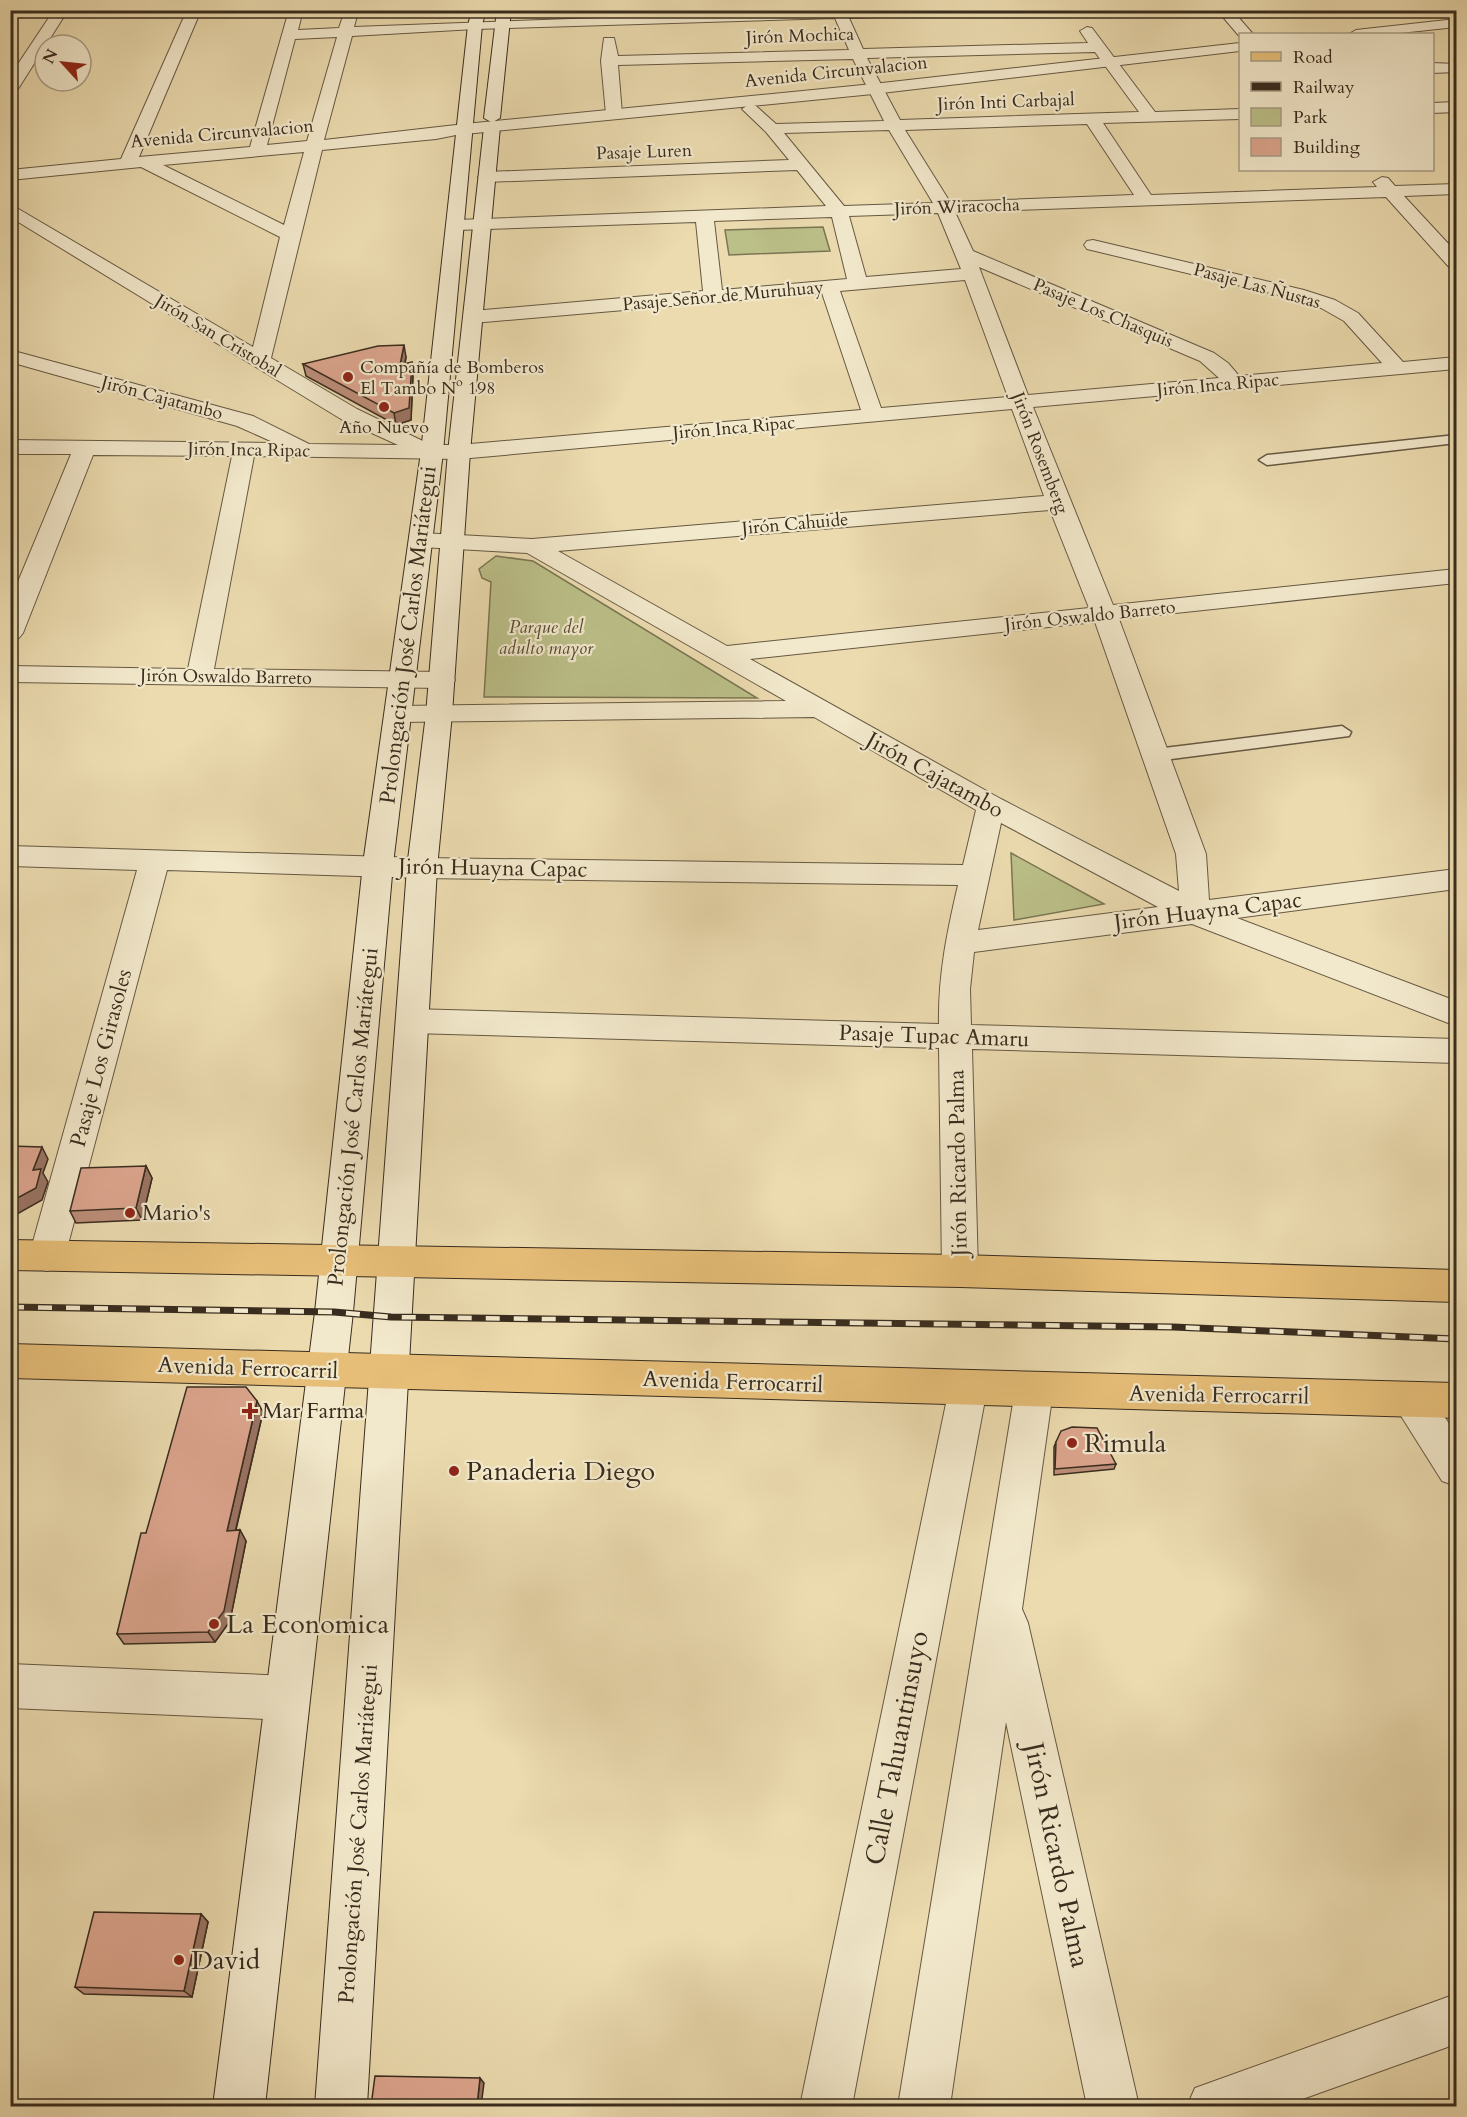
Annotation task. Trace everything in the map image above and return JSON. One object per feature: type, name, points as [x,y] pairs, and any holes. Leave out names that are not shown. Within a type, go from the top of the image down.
[{"type":"main road","points":[[10,1255],[338,1263],[960,1270],[1456,1286]]},
{"type":"main road","name":"Avenida Ferrocarril","points":[[10,1361],[1456,1401]]},
{"type":"street","points":[[10,89],[61,10]]},
{"type":"street","points":[[194,10],[135,162],[290,235]]},
{"type":"street","points":[[257,152],[296,10]]},
{"type":"street","points":[[260,361],[290,235],[352,10]]},
{"type":"street","points":[[288,35],[503,17],[609,20],[973,10]]},
{"type":"street","points":[[1224,10],[1245,33]]},
{"type":"street","name":"Jirón Rosemberg","points":[[838,12],[875,93],[944,207],[969,264],[1058,502],[1105,615],[1191,854],[1195,913]]},
{"type":"street","points":[[474,130],[503,17]]},
{"type":"street","points":[[474,130],[477,18]]},
{"type":"street","points":[[609,20],[609,61],[614,114]]},
{"type":"street","points":[[1366,33],[1456,24]]},
{"type":"street","points":[[1087,31],[1151,117]]},
{"type":"street","points":[[1434,33],[1456,31]]},
{"type":"street","name":"Jirón Mochica","points":[[609,61],[1099,47]]},
{"type":"street","name":"Avenida Circunvalacion","points":[[474,130],[750,109],[1114,66],[1239,48]]},
{"type":"street","name":"Avenida Circunvalacion","points":[[1114,66],[1239,57]]},
{"type":"street","points":[[1434,68],[1456,68]]},
{"type":"street","name":"Avenida Circunvalacion","points":[[10,175],[257,152],[614,114],[875,93]]},
{"type":"street","points":[[1434,108],[1456,107]]},
{"type":"street","points":[[750,109],[772,129],[839,211],[858,284]]},
{"type":"street","name":"Jirón Inti Carbajal","points":[[772,129],[1239,114]]},
{"type":"street","points":[[1091,118],[1146,200]]},
{"type":"street","name":"Prolongación José Carlos Mariátegui","points":[[446,452],[473,317],[470,225],[487,177],[474,130]]},
{"type":"street","name":"Prolongación José Carlos Mariátegui","points":[[239,2106],[328,1370],[378,864],[404,680],[437,540],[470,225],[474,130]]},
{"type":"street","name":"Pasaje Luren","points":[[487,177],[802,165]]},
{"type":"street","points":[[1372,171],[1456,263]]},
{"type":"street","name":"Jirón Wiracocha","points":[[470,225],[1456,189]]},
{"type":"street","name":"Jirón San Cristobal","points":[[10,209],[349,414],[446,452]]},
{"type":"street","points":[[704,216],[714,296]]},
{"type":"street","name":"Pasaje Las Ñustas","points":[[1093,245],[1297,294],[1328,304],[1351,317],[1398,369]]},
{"type":"street","name":"Pasaje Señor de Muruhuay","points":[[473,317],[858,284],[969,264]]},
{"type":"street","name":"Pasaje Los Chasquis","points":[[969,264],[1207,357],[1234,383]]},
{"type":"street","points":[[829,286],[873,415]]},
{"type":"street","name":"Jirón Cajatambo","points":[[10,356],[245,421],[309,451]]},
{"type":"street","name":"Jirón Inca Ripac","points":[[10,447],[446,452],[1456,363]]},
{"type":"street","points":[[10,633],[85,448]]},
{"type":"street","points":[[199,677],[244,450]]},
{"type":"street","name":"Jirón Cahuide","points":[[532,546],[1058,502]]},
{"type":"street","name":"Prolongación José Carlos Mariátegui","points":[[341,2106],[387,1372],[422,868],[442,681],[437,540]]},
{"type":"street","name":"Jirón Cajatambo","points":[[437,540],[532,546],[991,806],[1195,913],[1456,1014]]},
{"type":"street","name":"Jirón Oswaldo Barreto","points":[[723,654],[1456,576]]},
{"type":"street","name":"Jirón Oswaldo Barreto","points":[[10,674],[442,681]]},
{"type":"street","points":[[399,714],[819,709]]},
{"type":"street","name":"Jirón Ricardo Palma","points":[[960,1270],[954,989],[960,943],[991,806]]},
{"type":"street","name":"Jirón Huayna Capac","points":[[10,856],[378,864],[422,868],[976,875]]},
{"type":"street","name":"Pasaje Los Girasoles","points":[[48,1256],[155,859]]},
{"type":"street","name":"Jirón Huayna Capac","points":[[960,943],[1456,879]]},
{"type":"street","name":"Pasaje Tupac Amaru","points":[[412,1021],[1456,1051]]},
{"type":"street","name":"Calle Tahuantinsuyo","points":[[826,2106],[968,1389]]},
{"type":"street","points":[[924,2106],[1034,1391]]},
{"type":"street","points":[[1411,1400],[1456,1468]]},
{"type":"street","name":"Jirón Ricardo Palma","points":[[1001,1603],[1113,2106]]},
{"type":"street","points":[[10,1686],[288,1698]]},
{"type":"street","points":[[1213,2106],[1456,2019]]},
{"type":"lane","points":[[1267,460],[1456,439]]},
{"type":"lane","points":[[1156,756],[1342,732]]},
{"type":"green space","points":[[823,227],[830,251],[729,255],[725,230]]},
{"type":"green space","name":"Parque del adulto mayor","points":[[496,556],[533,561],[757,698],[484,697],[491,582],[482,578],[479,569]]},
{"type":"green space","points":[[1011,853],[1104,904],[1014,920]]},
{"type":"building","points":[[404,345],[400,365],[412,362],[409,408],[394,413],[303,364],[378,346]]},
{"type":"building","points":[[10,1146],[42,1147],[33,1170],[41,1169],[36,1188],[10,1202]]},
{"type":"building","points":[[146,1166],[136,1208],[70,1211],[81,1168]]},
{"type":"building","points":[[187,1387],[246,1387],[257,1401],[227,1531],[240,1530],[224,1611],[208,1632],[117,1634],[141,1533],[146,1533]]},
{"type":"building","points":[[1072,1427],[1097,1428],[1116,1464],[1055,1469],[1056,1442],[1061,1431]]},
{"type":"building","points":[[94,1912],[201,1914],[184,1991],[75,1987]]},
{"type":"building","points":[[375,2076],[480,2078],[477,2106],[371,2106]]},
{"type":"railway","points":[[10,1307],[334,1312],[391,1317],[1173,1327],[1456,1339]]},
{"type":"place","name":"Compañía de Bomberos El Tambo Nº 198","points":[[348,377]]},
{"type":"place","name":"Año Nuevo","points":[[384,407]]},
{"type":"place","name":"Mario's","points":[[130,1213]]},
{"type":"place","name":"Mar Farma","points":[[250,1411]]},
{"type":"place","name":"Rimula","points":[[1072,1443]]},
{"type":"place","name":"Panaderia Diego","points":[[454,1471]]},
{"type":"place","name":"La Economica","points":[[214,1624]]},
{"type":"place","name":"David","points":[[179,1960]]}]
